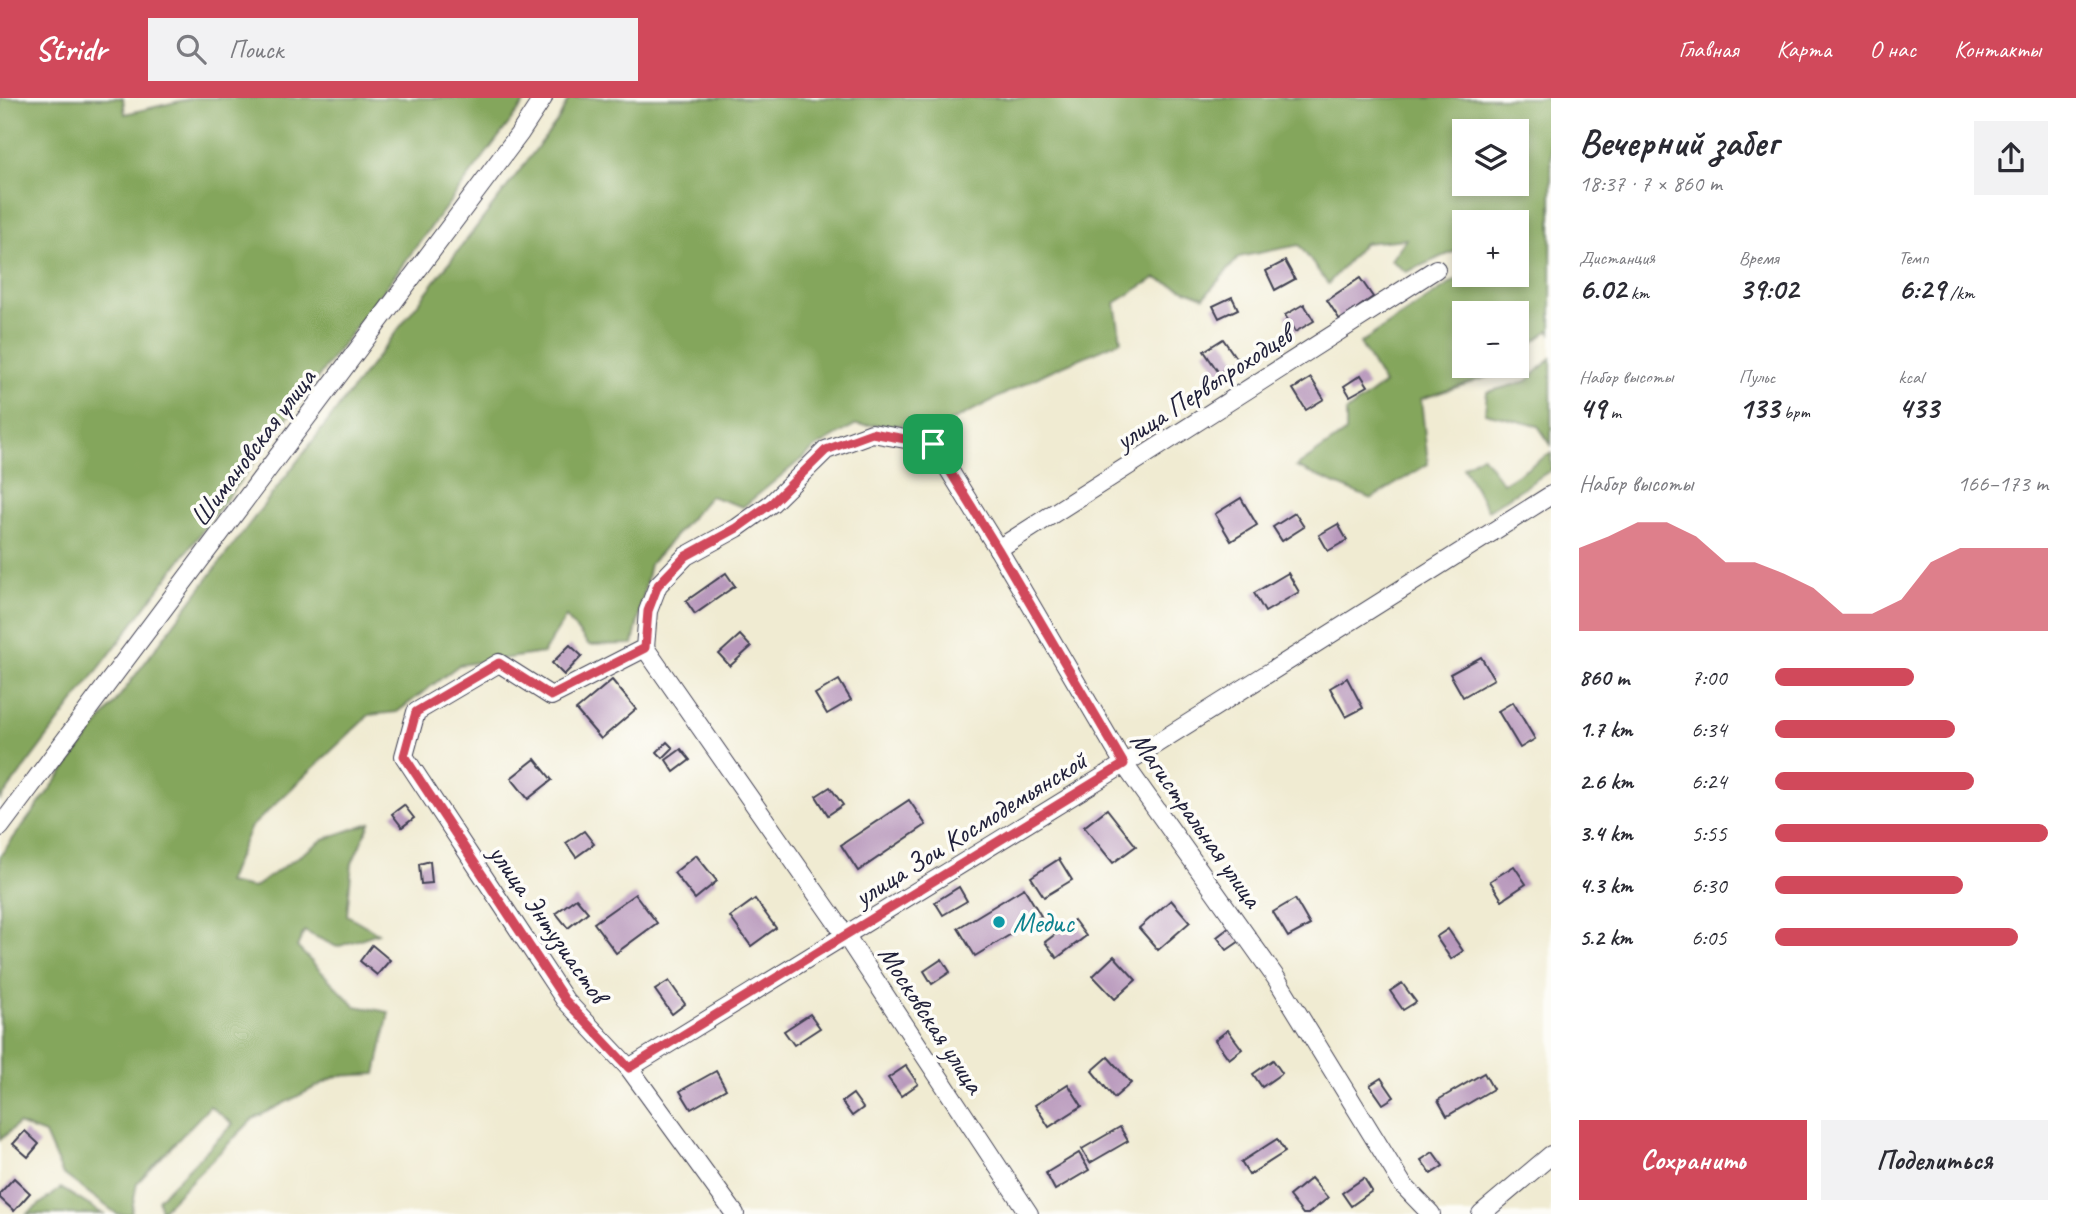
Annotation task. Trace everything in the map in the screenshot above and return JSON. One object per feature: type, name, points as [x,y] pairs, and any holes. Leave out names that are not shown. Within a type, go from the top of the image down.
[{"type":"street","name":"Шимановская улица","points":[[0,827],[520,133],[543,98]]},
{"type":"street","name":"улица Первопроходцев","points":[[998,549],[1436,269]]},
{"type":"street","name":"Магистральная улица","points":[[645,648],[648,611],[658,585],[686,556],[737,528],[772,503],[826,450],[872,433],[933,444],[1124,764],[1276,978],[1403,1185],[1431,1214]]},
{"type":"street","name":"улица Зои Космодемьянской","points":[[629,1068],[1124,764],[1551,495]]},
{"type":"street","name":"улица Энтузиастов","points":[[645,648],[551,696],[499,663],[416,712],[404,756],[565,1000],[629,1068],[736,1214]]},
{"type":"street","name":"Московская улица","points":[[645,648],[846,936],[1029,1214]]},
{"type":"street","points":[[1481,1214],[1551,1155]]},
{"type":"green space","points":[[0,98],[123,98],[125,114],[193,98],[528,98],[0,800]]},
{"type":"green space","points":[[569,98],[1551,98],[1551,333],[1549,330],[1529,346],[1529,301],[1452,301],[1452,378],[1484,378],[1421,399],[1428,464],[1371,499],[1296,467],[1346,432],[1346,412],[1384,384],[1360,343],[1452,283],[1452,287],[1529,287],[1529,210],[1452,210],[1452,253],[1406,272],[1391,260],[1406,239],[1364,243],[1328,284],[1299,245],[1239,257],[1204,297],[1155,278],[1115,303],[1121,341],[1048,372],[944,425],[855,425],[815,448],[743,507],[710,496],[650,564],[633,644],[589,645],[566,617],[543,653],[459,665],[397,712],[369,715],[250,828],[227,883],[253,888],[324,839],[370,823],[352,863],[347,915],[378,933],[337,947],[304,931],[297,947],[355,1006],[389,1012],[376,1074],[337,1076],[253,1119],[161,1211],[158,1199],[233,1124],[210,1106],[137,1183],[131,1214],[117,1214],[62,1173],[45,1134],[18,1124],[0,1140],[0,856],[218,565],[559,119]]},
{"type":"green space","points":[[1551,358],[1551,445],[1538,426],[1485,413],[1487,392],[1527,381]]},
{"type":"green space","points":[[1551,453],[1551,470],[1488,510],[1463,467],[1482,455],[1503,483]]},
{"type":"green space","points":[[61,1188],[103,1214],[27,1214]]},
{"type":"building","points":[[1285,261],[1295,279],[1275,290],[1266,271]]},
{"type":"building","points":[[1360,278],[1373,297],[1340,320],[1327,300]]},
{"type":"building","points":[[1232,297],[1238,309],[1219,318],[1213,306]]},
{"type":"building","points":[[1304,304],[1314,321],[1295,332],[1285,315]]},
{"type":"building","points":[[1223,339],[1238,361],[1219,373],[1204,351]]},
{"type":"building","points":[[1361,375],[1368,386],[1350,396],[1344,386]]},
{"type":"building","points":[[1311,378],[1324,399],[1306,410],[1293,389]]},
{"type":"building","points":[[1241,498],[1257,525],[1231,541],[1215,514]]},
{"type":"building","points":[[1295,513],[1304,527],[1282,541],[1273,527]]},
{"type":"building","points":[[1338,524],[1347,540],[1328,551],[1319,535]]},
{"type":"building","points":[[726,573],[735,586],[695,614],[686,601]]},
{"type":"building","points":[[1288,573],[1299,592],[1265,612],[1254,593]]},
{"type":"building","points":[[740,635],[751,647],[730,666],[719,654]]},
{"type":"building","points":[[570,645],[582,656],[564,675],[552,663]]},
{"type":"building","points":[[1481,657],[1494,679],[1463,697],[1450,674]]},
{"type":"building","points":[[1347,678],[1363,708],[1346,717],[1330,688]]},
{"type":"building","points":[[612,680],[636,709],[601,739],[576,710]]},
{"type":"building","points":[[839,680],[851,700],[827,714],[815,694]]},
{"type":"building","points":[[1513,702],[1535,739],[1520,748],[1498,711]]},
{"type":"building","points":[[667,742],[673,748],[663,758],[657,752]]},
{"type":"building","points":[[681,749],[690,760],[674,772],[666,760]]},
{"type":"building","points":[[535,759],[552,780],[528,799],[511,778]]},
{"type":"building","points":[[830,787],[843,805],[828,815],[816,796]]},
{"type":"building","points":[[909,800],[926,825],[858,871],[841,845]]},
{"type":"building","points":[[404,805],[414,818],[402,827],[392,814]]},
{"type":"building","points":[[1107,809],[1136,846],[1113,863],[1084,827]]},
{"type":"building","points":[[584,831],[594,844],[576,857],[566,843]]},
{"type":"building","points":[[696,855],[717,881],[695,899],[674,873]]},
{"type":"building","points":[[1059,859],[1072,880],[1044,897],[1031,877]]},
{"type":"building","points":[[430,861],[432,883],[421,884],[419,864]]},
{"type":"building","points":[[1514,866],[1526,884],[1502,900],[1490,881]]},
{"type":"building","points":[[959,887],[967,901],[943,915],[935,902]]},
{"type":"building","name":"Медис","points":[[1024,888],[1041,916],[975,956],[958,928]]},
{"type":"building","points":[[635,894],[657,923],[616,953],[594,923]]},
{"type":"building","points":[[576,898],[588,912],[568,928],[556,913]]},
{"type":"building","points":[[755,899],[776,928],[751,946],[730,917]]},
{"type":"building","points":[[1295,899],[1310,925],[1288,937],[1273,912]]},
{"type":"building","points":[[1171,900],[1190,922],[1158,950],[1139,928]]},
{"type":"building","points":[[1074,920],[1086,936],[1057,958],[1045,942]]},
{"type":"building","points":[[1230,927],[1240,941],[1227,950],[1217,937]]},
{"type":"building","points":[[1448,929],[1463,951],[1451,959],[1436,937]]},
{"type":"building","points":[[372,945],[390,960],[377,975],[360,961]]},
{"type":"building","points":[[1114,956],[1136,980],[1115,999],[1093,976]]},
{"type":"building","points":[[942,959],[950,972],[932,984],[924,971]]},
{"type":"building","points":[[669,981],[685,1004],[672,1014],[655,990]]},
{"type":"building","points":[[1402,983],[1416,1002],[1403,1010],[1390,991]]},
{"type":"building","points":[[810,1014],[820,1028],[794,1045],[784,1031]]},
{"type":"building","points":[[1228,1030],[1242,1049],[1229,1059],[1215,1040]]},
{"type":"building","points":[[1108,1057],[1131,1083],[1114,1098],[1092,1071]]},
{"type":"building","points":[[1273,1060],[1282,1073],[1262,1087],[1253,1074]]},
{"type":"building","points":[[906,1066],[918,1084],[901,1096],[888,1078]]},
{"type":"building","points":[[716,1071],[726,1089],[691,1109],[680,1091]]},
{"type":"building","points":[[1484,1073],[1493,1089],[1447,1116],[1438,1100]]},
{"type":"building","points":[[1381,1078],[1394,1097],[1383,1104],[1370,1085]]},
{"type":"building","points":[[1068,1084],[1082,1106],[1049,1127],[1035,1105]]},
{"type":"building","points":[[853,1094],[863,1108],[852,1116],[842,1102]]},
{"type":"building","points":[[1120,1127],[1128,1141],[1090,1163],[1082,1149]]},
{"type":"building","points":[[25,1131],[39,1144],[28,1157],[13,1144]]},
{"type":"building","points":[[1277,1139],[1285,1152],[1249,1175],[1241,1162]]},
{"type":"building","points":[[1433,1152],[1443,1166],[1431,1174],[1421,1160]]},
{"type":"building","points":[[1079,1153],[1089,1170],[1055,1190],[1046,1173]]},
{"type":"building","points":[[14,1178],[30,1193],[14,1211],[0,1198],[0,1193]]},
{"type":"building","points":[[1311,1178],[1328,1198],[1308,1214],[1303,1214],[1289,1196]]},
{"type":"building","points":[[1364,1178],[1372,1191],[1351,1206],[1342,1193]]},
{"type":"place","name":"Медис","points":[[999,922]]},
{"type":"route","points":[[872,433],[933,444],[1124,764],[629,1068],[565,1000],[404,756],[416,712],[499,663],[551,696],[645,648],[648,611],[658,585],[686,556],[737,528],[772,503],[826,450],[872,433]]}]
